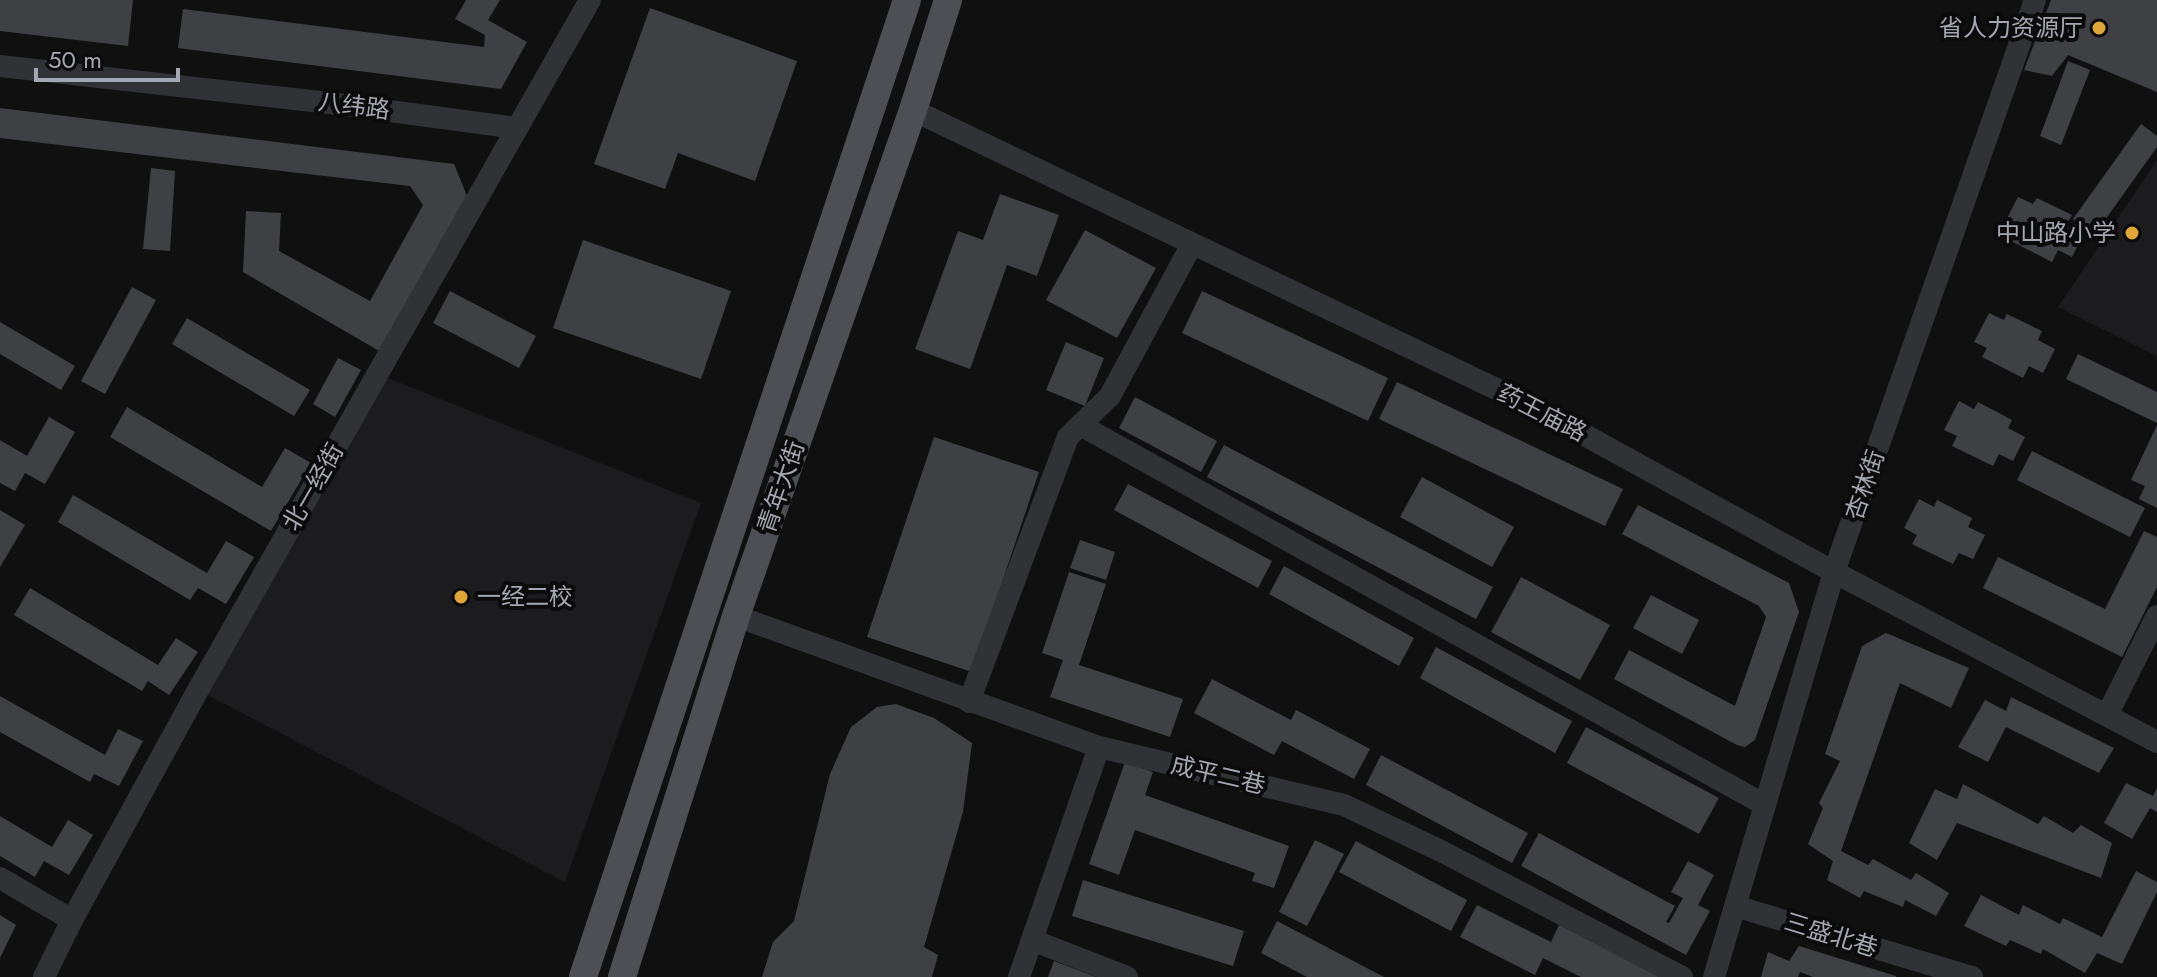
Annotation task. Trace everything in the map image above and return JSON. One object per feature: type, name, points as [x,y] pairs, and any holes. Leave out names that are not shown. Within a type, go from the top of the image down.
[{"type":"main road","name":"青年大街","points":[[583,977],[907,0]]},
{"type":"main road","name":"青年大街","points":[[622,977],[736,616],[913,110],[948,0]]},
{"type":"street","name":"北一经街","points":[[44,977],[198,690],[590,0]]},
{"type":"street","name":"杏林街","points":[[1714,977],[1834,572],[2035,0]]},
{"type":"street","name":"八纬路","points":[[0,66],[315,101],[517,128]]},
{"type":"street","name":"药王庙路","points":[[913,110],[1530,405],[1834,572],[2157,742]]},
{"type":"street","points":[[969,702],[1068,437],[1110,396],[1192,244]]},
{"type":"street","points":[[1080,425],[1765,805]]},
{"type":"street","name":"成平二巷","points":[[736,616],[1099,747],[1344,805],[1441,851],[1682,977]]},
{"type":"street","points":[[2107,715],[2157,616]]},
{"type":"street","points":[[1019,977],[1099,747]]},
{"type":"street","points":[[0,878],[72,920]]},
{"type":"street","name":"三盛北巷","points":[[1735,906],[1972,977]]},
{"type":"street","points":[[1032,940],[1127,977]]},
{"type":"shaded area","name":"中山路小学","points":[[2157,160],[2157,356],[2058,307]]},
{"type":"shaded area","name":"一经二校","points":[[388,378],[701,503],[565,882],[198,690]]},
{"type":"building","points":[[0,0],[133,0],[128,46],[0,31]]},
{"type":"building","points":[[466,0],[500,0],[488,20],[527,42],[501,89],[178,48],[183,9],[484,47],[485,35],[455,19]]},
{"type":"building","name":"省人力资源厅","points":[[2051,0],[2157,0],[2157,92],[2068,55],[2052,76],[2024,70]]},
{"type":"building","points":[[650,8],[797,61],[755,181],[678,153],[665,189],[594,164]]},
{"type":"building","points":[[2068,61],[2090,70],[2061,145],[2040,136]]},
{"type":"building","points":[[0,108],[454,164],[469,201],[381,352],[243,272],[246,211],[281,213],[279,251],[370,301],[423,205],[410,186],[0,138]]},
{"type":"building","points":[[2141,124],[2157,136],[2157,147],[2095,234],[2073,219]]},
{"type":"building","points":[[151,168],[175,171],[170,251],[143,249]]},
{"type":"building","points":[[1000,194],[1059,215],[1037,276],[1007,265],[970,369],[915,349],[958,231],[983,240]]},
{"type":"building","points":[[2018,197],[2033,204],[2037,198],[2072,215],[2067,224],[2084,233],[2072,257],[2058,250],[2052,262],[2011,241],[2016,232],[2003,226]]},
{"type":"building","points":[[1085,230],[1156,268],[1117,338],[1046,300]]},
{"type":"building","points":[[583,240],[731,291],[701,379],[553,328]]},
{"type":"building","points":[[132,287],[156,300],[105,394],[81,381]]},
{"type":"building","points":[[450,291],[536,336],[519,368],[433,323]]},
{"type":"building","points":[[1202,291],[1388,378],[1368,421],[1182,333]]},
{"type":"building","points":[[1989,313],[2004,320],[2007,314],[2042,331],[2038,340],[2055,349],[2043,373],[2029,366],[2023,378],[1982,357],[1987,348],[1974,342]]},
{"type":"building","points":[[187,318],[310,390],[294,416],[172,344]]},
{"type":"building","points":[[0,322],[75,366],[61,390],[0,354]]},
{"type":"building","points":[[1066,342],[1104,358],[1085,406],[1046,390]]},
{"type":"building","points":[[2078,354],[2157,392],[2157,423],[2066,379]]},
{"type":"building","points":[[338,358],[361,370],[335,417],[313,404]]},
{"type":"building","points":[[1397,382],[1623,489],[1605,526],[1379,419]]},
{"type":"building","points":[[1135,397],[1217,441],[1201,472],[1119,428]]},
{"type":"building","points":[[1959,401],[1974,409],[1978,402],[2012,420],[2008,428],[2025,437],[2013,461],[1999,454],[1993,466],[1952,446],[1957,436],[1944,430]]},
{"type":"building","points":[[127,407],[262,487],[285,448],[311,463],[271,531],[110,437]]},
{"type":"building","points":[[49,417],[75,432],[45,484],[25,473],[15,491],[0,483],[0,440],[27,456]]},
{"type":"building","points":[[2157,425],[2157,508],[2139,499],[2145,486],[2131,480]]},
{"type":"building","points":[[934,437],[1039,472],[972,672],[867,637]]},
{"type":"building","points":[[1224,445],[1493,587],[1476,619],[1207,477]]},
{"type":"building","points":[[2032,451],[2145,508],[2130,537],[2017,480]]},
{"type":"building","points":[[1422,477],[1514,527],[1492,567],[1400,517]]},
{"type":"building","points":[[1128,484],[1272,561],[1258,588],[1114,510]]},
{"type":"building","points":[[73,495],[207,573],[226,541],[254,557],[226,604],[198,588],[190,600],[58,522]]},
{"type":"building","points":[[1919,499],[1934,507],[1937,500],[1972,518],[1968,527],[1985,535],[1973,559],[1959,553],[1953,564],[1912,544],[1917,535],[1904,528]]},
{"type":"building","points":[[1638,505],[1789,583],[1799,612],[1755,740],[1745,747],[1614,679],[1629,650],[1735,706],[1766,617],[1759,606],[1622,534]]},
{"type":"building","points":[[0,510],[25,525],[0,567]]},
{"type":"building","points":[[2144,531],[2157,537],[2157,587],[2122,657],[1983,588],[1998,557],[2105,609]]},
{"type":"building","points":[[1080,540],[1115,552],[1106,580],[1070,568]]},
{"type":"building","points":[[1284,566],[1414,638],[1399,666],[1269,594]]},
{"type":"building","points":[[1069,572],[1106,584],[1079,665],[1183,699],[1170,737],[1050,697],[1063,660],[1042,653]]},
{"type":"building","points":[[1521,577],[1610,625],[1580,680],[1491,632]]},
{"type":"building","points":[[30,588],[158,665],[176,638],[198,652],[169,695],[148,681],[142,691],[14,615]]},
{"type":"building","points":[[1651,595],[1699,620],[1682,654],[1633,628]]},
{"type":"building","points":[[1886,633],[1969,668],[1951,708],[1900,683],[1841,851],[1868,865],[1873,859],[1911,880],[1916,873],[1949,893],[1936,916],[1905,900],[1903,907],[1864,891],[1860,898],[1827,880],[1833,861],[1808,844],[1823,808],[1819,803],[1840,761],[1825,754],[1862,646]]},
{"type":"building","points":[[1436,647],[1572,721],[1555,753],[1420,678]]},
{"type":"building","points":[[1212,679],[1291,720],[1296,710],[1370,749],[1354,779],[1282,741],[1274,755],[1194,713]]},
{"type":"building","points":[[0,696],[105,755],[118,729],[143,741],[119,786],[94,774],[90,782],[0,732]]},
{"type":"building","points":[[2011,697],[2114,748],[2099,773],[2006,727],[1988,762],[1958,747],[1985,700],[2006,711]]},
{"type":"building","points":[[896,704],[934,718],[972,743],[963,812],[924,947],[938,955],[932,977],[762,977],[773,942],[794,921],[830,774],[851,727],[877,707]]},
{"type":"building","points":[[1586,727],[1719,798],[1699,834],[1567,763]]},
{"type":"building","points":[[1381,755],[1528,833],[1512,863],[1366,785]]},
{"type":"building","points":[[1125,762],[1153,772],[1145,795],[1289,846],[1274,888],[1252,881],[1255,873],[1135,830],[1119,875],[1089,864]]},
{"type":"building","points":[[2126,783],[2153,796],[2157,788],[2157,812],[2150,808],[2132,839],[2104,823]]},
{"type":"building","points":[[1963,784],[2038,824],[2044,816],[2073,833],[2081,825],[2112,843],[2101,878],[1957,823],[1937,860],[1909,843],[1935,789],[1957,799]]},
{"type":"building","points":[[0,816],[52,847],[68,820],[93,835],[69,875],[44,861],[35,877],[0,856]]},
{"type":"building","points":[[1539,833],[1675,906],[1666,922],[1669,923],[1683,898],[1671,892],[1688,861],[1714,875],[1698,905],[1710,911],[1686,955],[1521,866]]},
{"type":"building","points":[[1315,840],[1344,854],[1307,926],[1279,912]]},
{"type":"building","points":[[1356,841],[1467,900],[1451,931],[1339,872]]},
{"type":"building","points":[[2136,871],[2157,882],[2157,892],[2122,964],[2097,953],[2085,973],[2043,949],[2041,954],[2010,940],[2006,946],[1964,926],[1981,895],[2019,915],[2023,905],[2060,924],[2063,918],[2102,937]]},
{"type":"building","points":[[1083,880],[1244,931],[1233,966],[1072,916]]},
{"type":"building","points":[[1477,905],[1551,942],[1559,925],[1661,977],[1581,977],[1543,958],[1535,975],[1460,937]]},
{"type":"building","points":[[0,915],[16,925],[0,958]]},
{"type":"building","points":[[1277,921],[1384,977],[1307,977],[1261,953]]},
{"type":"building","points":[[1799,946],[1896,977],[1813,977],[1800,972],[1798,977],[1761,977],[1768,952],[1789,961]]},
{"type":"building","points":[[1054,961],[1096,977],[1048,977]]},
{"type":"place","name":"省人力资源厅","points":[[2099,28]]},
{"type":"place","name":"中山路小学","points":[[2132,233]]},
{"type":"place","name":"一经二校","points":[[461,597]]}]
